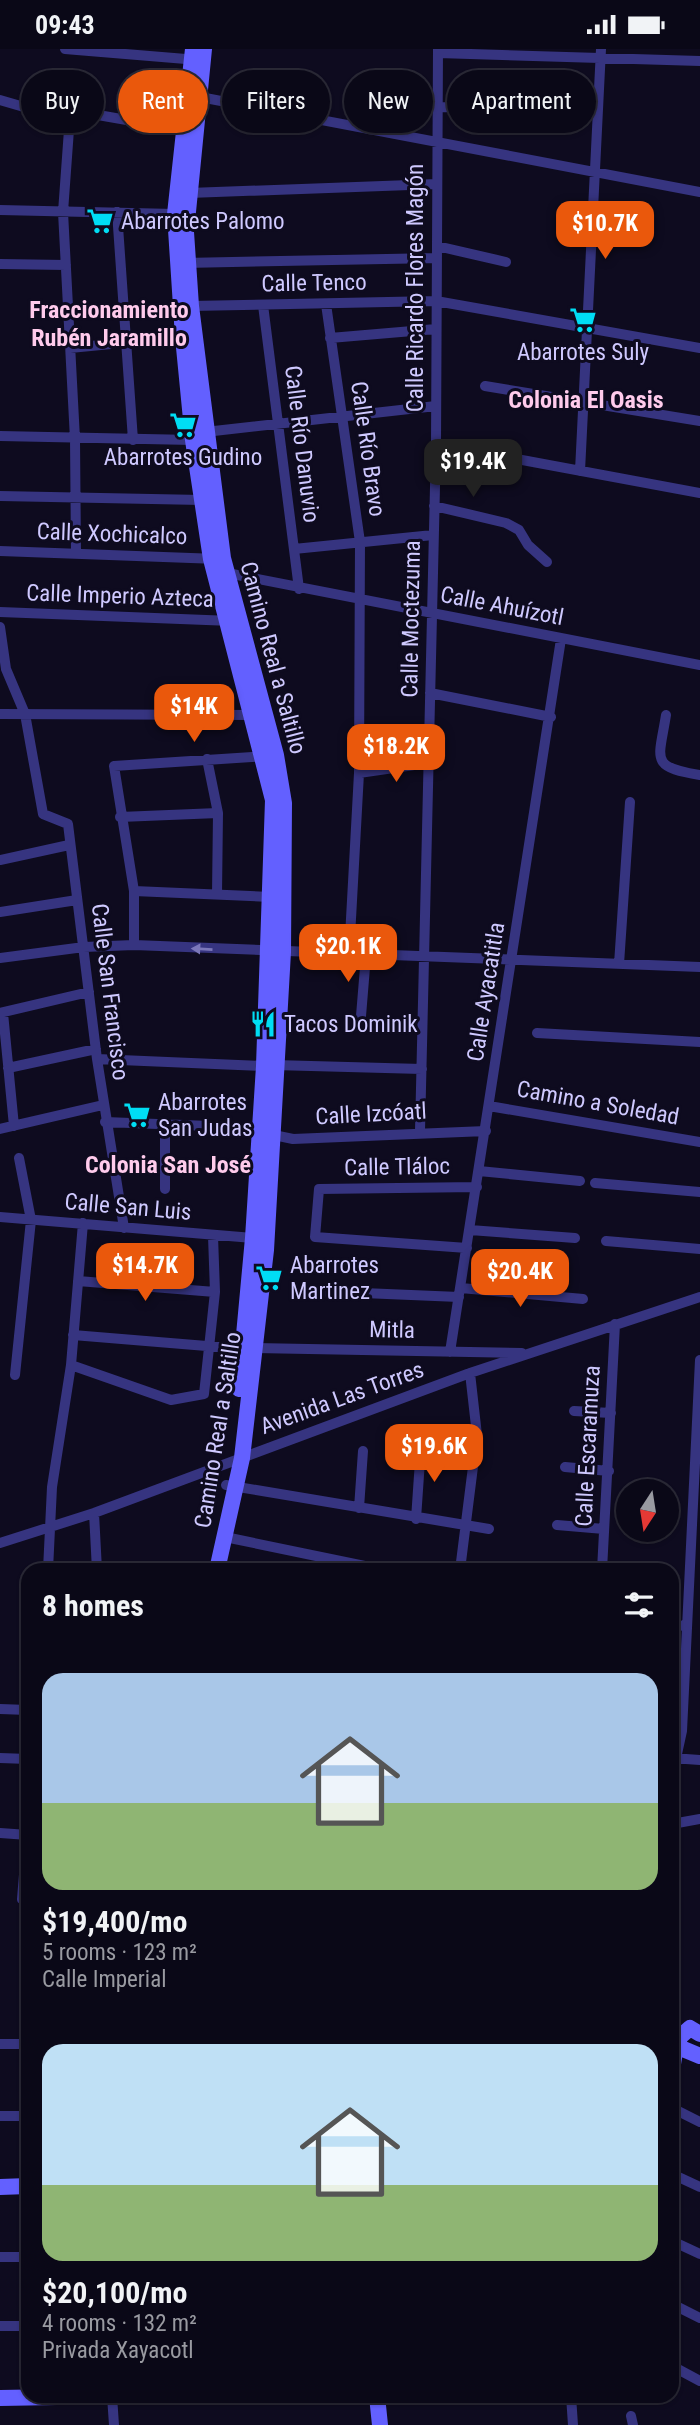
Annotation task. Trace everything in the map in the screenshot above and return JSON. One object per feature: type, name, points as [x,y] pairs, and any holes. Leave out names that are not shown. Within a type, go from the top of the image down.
[{"type":"street","points":[[65,49],[198,55]]},
{"type":"street","points":[[438,51],[600,53],[700,61]]},
{"type":"street","name":"Calle Ricardo Flores Magón","points":[[436,444],[438,51]]},
{"type":"street","points":[[580,471],[600,53]]},
{"type":"street","points":[[208,99],[700,192]]},
{"type":"street","points":[[0,100],[21,107]]},
{"type":"street","points":[[438,107],[447,107]]},
{"type":"street","points":[[69,133],[63,212],[75,439],[76,554]]},
{"type":"street","name":"Camino Real a Saltillo","points":[[184,133],[175,214],[191,306],[202,500],[284,803],[265,1133],[253,1238],[249,1349]]},
{"type":"street","name":"Camino Real a Saltillo","points":[[196,133],[183,263],[183,337],[218,565]]},
{"type":"street","points":[[189,193],[437,184]]},
{"type":"street","points":[[0,210],[175,214]]},
{"type":"street","points":[[117,212],[134,440]]},
{"type":"street","points":[[183,263],[437,252],[506,262]]},
{"type":"street","points":[[0,264],[66,265]]},
{"type":"street","name":"Calle Tenco","points":[[191,306],[436,302],[586,326],[700,348]]},
{"type":"street","name":"Calle Río Bravo","points":[[326,304],[360,542],[362,601],[359,773],[349,955]]},
{"type":"street","name":"Calle Río Danuvio","points":[[263,305],[299,589]]},
{"type":"street","points":[[330,338],[436,329]]},
{"type":"street","points":[[70,348],[183,337]]},
{"type":"street","points":[[485,386],[700,421]]},
{"type":"street","points":[[0,436],[134,440],[199,436],[436,406]]},
{"type":"street","points":[[436,444],[700,493]]},
{"type":"street","name":"Calle Moctezuma","points":[[420,1131],[436,444]]},
{"type":"street","points":[[0,496],[202,500]]},
{"type":"street","points":[[434,506],[506,523],[519,530],[528,545],[548,562]]},
{"type":"street","points":[[294,549],[433,535]]},
{"type":"street","name":"Calle Xochicalco","points":[[0,551],[218,565]]},
{"type":"street","name":"Calle Ahuízotl","points":[[218,565],[299,589],[700,665]]},
{"type":"street","name":"Calle Imperio Azteca","points":[[0,612],[233,621]]},
{"type":"street","name":"Camino Real a Saltillo","points":[[233,621],[252,715],[270,756],[273,800],[271,897],[276,952]]},
{"type":"street","points":[[0,627],[6,669],[25,714]]},
{"type":"street","name":"Calle Ayacatitla","points":[[450,1352],[551,717],[561,639]]},
{"type":"street","points":[[430,693],[551,717]]},
{"type":"street","points":[[0,714],[252,715]]},
{"type":"street","name":"Calle San Francisco","points":[[25,714],[43,814],[68,824],[105,1122],[124,1227]]},
{"type":"street","points":[[666,715],[660,755],[662,764],[669,770],[700,775]]},
{"type":"street","points":[[134,945],[134,891],[120,817],[114,766],[270,756]]},
{"type":"street","points":[[207,759],[218,813],[218,894]]},
{"type":"street","points":[[359,773],[428,763]]},
{"type":"street","points":[[619,964],[630,802]]},
{"type":"street","points":[[120,817],[218,813]]},
{"type":"street","points":[[0,860],[69,845]]},
{"type":"street","points":[[134,891],[271,897]]},
{"type":"street","points":[[0,912],[77,900]]},
{"type":"street","points":[[0,958],[84,947],[134,945],[700,967]]},
{"type":"street","points":[[361,1016],[366,955]]},
{"type":"street","points":[[13,1126],[2,1013],[89,992]]},
{"type":"street","points":[[537,1033],[700,1042]]},
{"type":"street","points":[[8,1068],[96,1054],[269,1065],[422,1069]]},
{"type":"street","points":[[0,1129],[103,1105]]},
{"type":"street","name":"Camino a Soledad","points":[[489,1107],[700,1142]]},
{"type":"street","name":"Calle Izcóatl","points":[[105,1122],[236,1126],[293,1139],[420,1131],[486,1131]]},
{"type":"street","points":[[165,1122],[165,1189]]},
{"type":"street","name":"Camino Real a Saltillo","points":[[219,1563],[225,1537],[249,1349],[266,1250],[265,1133]]},
{"type":"street","points":[[15,1375],[30,1220],[19,1158]]},
{"type":"street","points":[[479,1171],[580,1181]]},
{"type":"street","points":[[596,1183],[700,1192]]},
{"type":"street","name":"Calle Tláloc","points":[[467,1248],[316,1237],[319,1189],[477,1187]]},
{"type":"street","name":"Calle San Luis","points":[[0,1217],[253,1238]]},
{"type":"street","points":[[48,1563],[49,1527],[71,1365],[83,1223]]},
{"type":"street","points":[[470,1230],[575,1238]]},
{"type":"street","points":[[71,1365],[171,1400],[204,1394],[215,1293],[213,1236]]},
{"type":"street","points":[[606,1241],[700,1249]]},
{"type":"street","points":[[78,1281],[215,1293]]},
{"type":"street","points":[[315,1291],[460,1292],[583,1299]]},
{"type":"street","name":"Avenida Las Torres","points":[[0,1542],[94,1513],[470,1373],[700,1297]]},
{"type":"street","name":"Calle Escaramuza","points":[[602,1563],[615,1324]]},
{"type":"street","name":"Mitla","points":[[73,1335],[249,1349],[529,1353]]},
{"type":"street","points":[[679,1741],[682,1731],[687,1626],[695,1565],[700,1360]]},
{"type":"street","points":[[461,1563],[477,1435],[470,1373]]},
{"type":"street","points":[[573,1411],[611,1413]]},
{"type":"street","points":[[415,1519],[421,1446]]},
{"type":"street","points":[[359,1508],[363,1451]]},
{"type":"street","points":[[565,1467],[609,1471]]},
{"type":"street","points":[[231,1486],[415,1519],[489,1529]]},
{"type":"street","name":"Camino Real a Saltillo","points":[[210,1563],[231,1486]]},
{"type":"street","points":[[94,1513],[97,1563]]},
{"type":"street","points":[[557,1525],[604,1529]]},
{"type":"street","points":[[225,1537],[350,1563]]},
{"type":"street","points":[[679,1625],[687,1626]]},
{"type":"street","points":[[679,1695],[684,1696]]},
{"type":"street","points":[[0,1709],[21,1710]]},
{"type":"street","points":[[0,1758],[21,1759]]},
{"type":"street","points":[[679,1758],[700,1760]]},
{"type":"street","points":[[679,1823],[700,1819]]},
{"type":"street","points":[[1,1837],[21,1836]]},
{"type":"street","points":[[679,2041],[697,2027]]},
{"type":"street","points":[[0,2044],[21,2044]]},
{"type":"street","points":[[679,2047],[700,2056]]},
{"type":"street","points":[[679,2112],[700,2122]]},
{"type":"street","points":[[0,2116],[21,2116]]},
{"type":"street","points":[[679,2177],[700,2187]]},
{"type":"street","points":[[0,2187],[21,2186]]},
{"type":"street","points":[[679,2244],[700,2254]]},
{"type":"street","points":[[0,2257],[21,2257]]},
{"type":"street","points":[[679,2308],[700,2318]]},
{"type":"street","points":[[0,2326],[21,2326]]},
{"type":"street","points":[[679,2370],[700,2381]]},
{"type":"street","points":[[0,2398],[21,2398]]},
{"type":"street","points":[[113,2403],[114,2425]]},
{"type":"street","points":[[378,2403],[380,2425]]},
{"type":"street","points":[[571,2403],[573,2425]]},
{"type":"place","name":"Abarrotes Palomo","points":[[100,221]]},
{"type":"place","name":"Abarrotes Suly","points":[[583,320]]},
{"type":"place","name":"Abarrotes Gudino","points":[[183,425]]},
{"type":"place","name":"Tacos Dominik","points":[[263,1024]]},
{"type":"place","name":"Abarrotes San Judas","points":[[137,1115]]},
{"type":"place","name":"Abarrotes Martinez","points":[[269,1278]]},
{"type":"district","name":"Fraccionamiento Rubén Jaramillo","points":[[109,324]]},
{"type":"district","name":"Colonia El Oasis","points":[[586,400]]},
{"type":"district","name":"Colonia San José","points":[[168,1165]]}]
